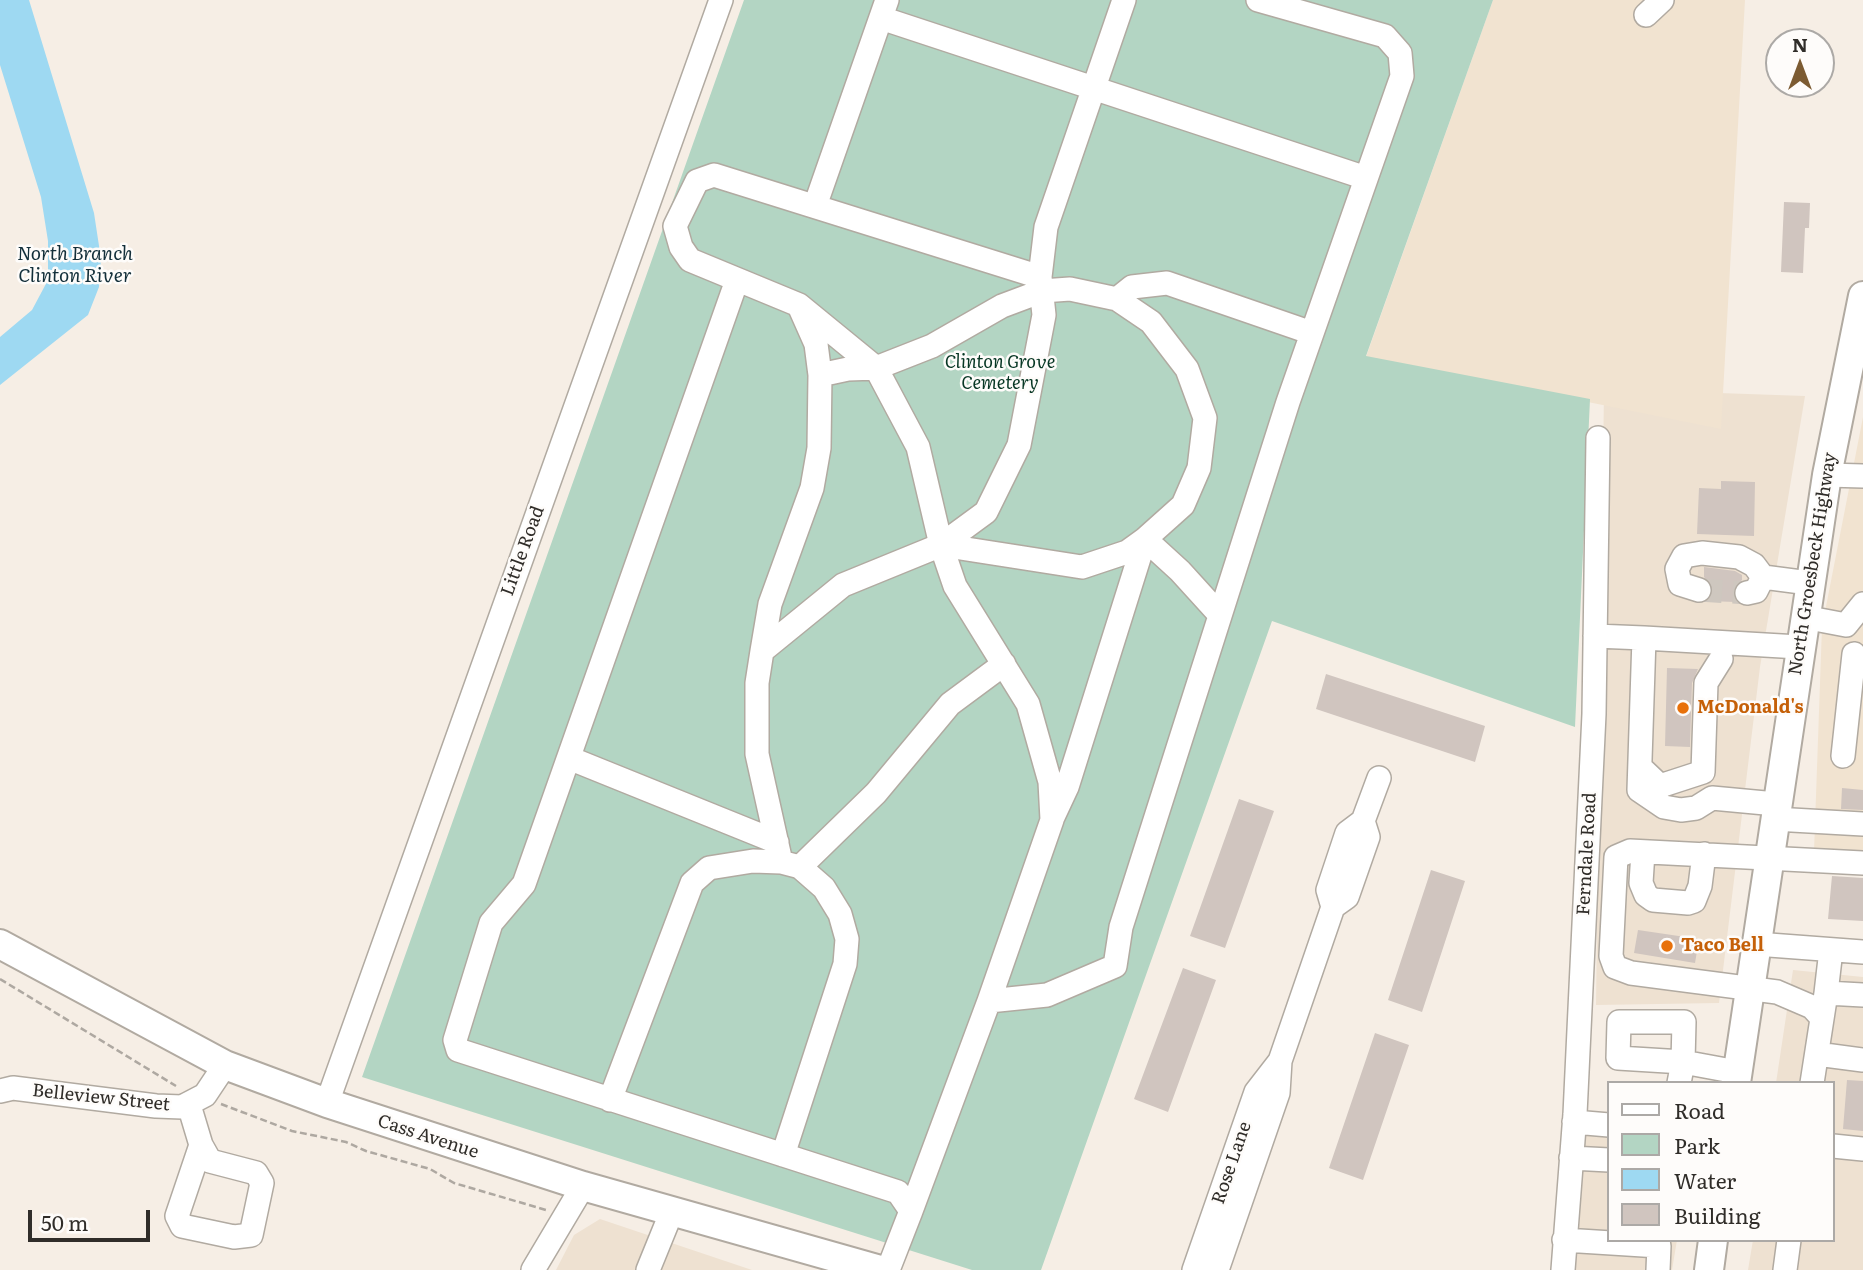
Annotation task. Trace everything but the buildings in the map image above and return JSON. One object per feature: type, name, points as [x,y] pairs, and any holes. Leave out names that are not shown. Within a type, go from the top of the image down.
[{"type":"main road","name":"North Groesbeck Highway","points":[[1736,1077],[1809,583],[1827,475],[1863,296]]},
{"type":"main road","name":"Cass Avenue","points":[[0,944],[225,1065],[327,1103],[583,1185],[880,1270]]},
{"type":"main road","points":[[1709,1270],[1713,1242]]},
{"type":"street","name":"Little Road","points":[[327,1103],[721,0]]},
{"type":"street","points":[[762,651],[843,585],[941,545],[986,512],[1019,445],[1044,315],[1041,284],[1046,227],[1124,0]]},
{"type":"street","points":[[989,1001],[1046,995],[1083,982],[1115,966],[1121,927],[1220,615],[1312,333],[1402,76],[1400,53],[1385,36],[1258,0]]},
{"type":"street","points":[[815,206],[884,9],[1094,89],[1366,178]]},
{"type":"street","points":[[941,545],[1082,567],[1127,552],[1145,540],[1183,505],[1199,468],[1205,418],[1180,359],[1151,322],[1117,299],[1041,284],[815,206],[714,175],[697,180],[675,226],[681,247],[690,260],[799,305],[876,368],[918,447],[941,545],[955,586],[1028,704],[1050,782],[1052,820]]},
{"type":"street","points":[[737,280],[524,884],[491,923],[455,1040],[458,1050],[898,1192],[911,1211]]},
{"type":"street","points":[[1117,299],[1132,287],[1167,283],[1312,333]]},
{"type":"street","points":[[820,375],[848,369],[876,368],[932,346],[1041,284]]},
{"type":"street","points":[[786,857],[757,754],[757,683],[770,604],[811,488],[819,448],[820,375],[816,344],[799,305]]},
{"type":"street","name":"Ferndale Road","points":[[1563,1270],[1574,1122],[1595,636],[1598,438]]},
{"type":"street","points":[[1827,475],[1863,476]]},
{"type":"street","points":[[1145,540],[1180,571],[1220,615]]},
{"type":"street","points":[[888,1270],[989,1001],[1052,820],[1067,787],[1145,540]]},
{"type":"street","points":[[1699,590],[1680,584],[1677,569],[1684,556],[1702,553],[1738,557],[1754,565],[1755,585],[1809,583]]},
{"type":"street","points":[[1846,625],[1863,604]]},
{"type":"street","points":[[1804,617],[1846,625]]},
{"type":"street","points":[[1843,756],[1859,654],[1846,625]]},
{"type":"street","points":[[1595,636],[1644,638],[1721,651],[1799,647]]},
{"type":"street","points":[[1644,638],[1639,790],[1664,807],[1696,808],[1714,798],[1775,812],[1863,824]]},
{"type":"street","points":[[1640,766],[1660,786],[1703,772],[1706,683],[1721,651]]},
{"type":"street","points":[[1714,798],[1721,651]]},
{"type":"street","points":[[610,1100],[692,883],[709,869],[786,857],[876,793],[950,704],[1004,664]]},
{"type":"street","points":[[569,758],[786,857],[824,888],[840,914],[847,939],[845,964],[783,1155]]},
{"type":"street","name":"Rose Lane","points":[[1217,1270],[1278,1093],[1280,1061],[1333,907],[1347,897],[1368,837],[1363,821],[1379,778]]},
{"type":"street","points":[[1822,1018],[1812,1007],[1777,992],[1632,973],[1615,967],[1611,956],[1616,857],[1624,851],[1863,863]]},
{"type":"street","points":[[1643,852],[1642,891],[1653,900],[1688,903],[1694,901],[1700,886],[1704,854]]},
{"type":"street","points":[[1756,944],[1863,952]]},
{"type":"street","points":[[1812,1081],[1831,950]]},
{"type":"street","points":[[1826,993],[1863,995]]},
{"type":"street","points":[[1816,1054],[1863,1060]]},
{"type":"street","name":"Rose Lane","points":[[1194,1270],[1256,1092],[1280,1061]]},
{"type":"street","name":"Belleview Street","points":[[0,1091],[13,1088],[156,1106],[189,1105],[205,1095],[225,1065]]},
{"type":"street","points":[[1681,1072],[1736,1077]]},
{"type":"street","points":[[189,1105],[201,1145],[210,1161],[256,1172],[262,1183],[251,1235],[234,1237],[182,1226],[177,1216],[201,1145]]},
{"type":"street","points":[[1574,1122],[1608,1125]]},
{"type":"street","points":[[1835,1146],[1863,1149]]},
{"type":"street","points":[[1571,1158],[1608,1160]]},
{"type":"street","points":[[533,1270],[583,1185]]},
{"type":"street","points":[[648,1270],[671,1211]]},
{"type":"street","points":[[1564,1240],[1659,1245],[1658,1270]]},
{"type":"street","points":[[1785,1270],[1789,1242]]},
{"type":"path","points":[[0,979],[170,1084]]},
{"type":"path","points":[[218,1103],[292,1131],[346,1142],[366,1151],[430,1169],[454,1182],[530,1205]]},
{"type":"shaded area","points":[[1493,0],[1745,0],[1721,429],[1366,357]]},
{"type":"shaded area","points":[[1604,389],[1805,396],[1760,667],[1719,1003],[1596,1005]]},
{"type":"shaded area","points":[[1863,417],[1863,854],[1814,852],[1822,627]]},
{"type":"shaded area","points":[[1793,970],[1863,977],[1863,1270],[1748,1270],[1753,1242],[1835,1242],[1835,1081],[1776,1081]]},
{"type":"shaded area","points":[[1583,1133],[1608,1133],[1608,1242],[1677,1242],[1672,1270],[1569,1270]]},
{"type":"shaded area","points":[[600,1219],[752,1270],[556,1270],[574,1235]]},
{"type":"green space","name":"Clinton Grove Cemetery","points":[[744,0],[1493,0],[1366,356],[1590,399],[1575,727],[1272,621],[1041,1270],[972,1270],[362,1077]]},
{"type":"water","name":"North Branch Clinton River","points":[[0,0],[29,0],[94,213],[101,259],[99,287],[88,315],[0,385],[0,337],[32,310],[48,280],[48,241],[41,197],[0,65]]},
{"type":"tunnel","points":[[1699,590],[1747,593]]},
{"type":"place","name":"McDonald's","points":[[1683,708]]},
{"type":"place","name":"Taco Bell","points":[[1667,946]]}]
